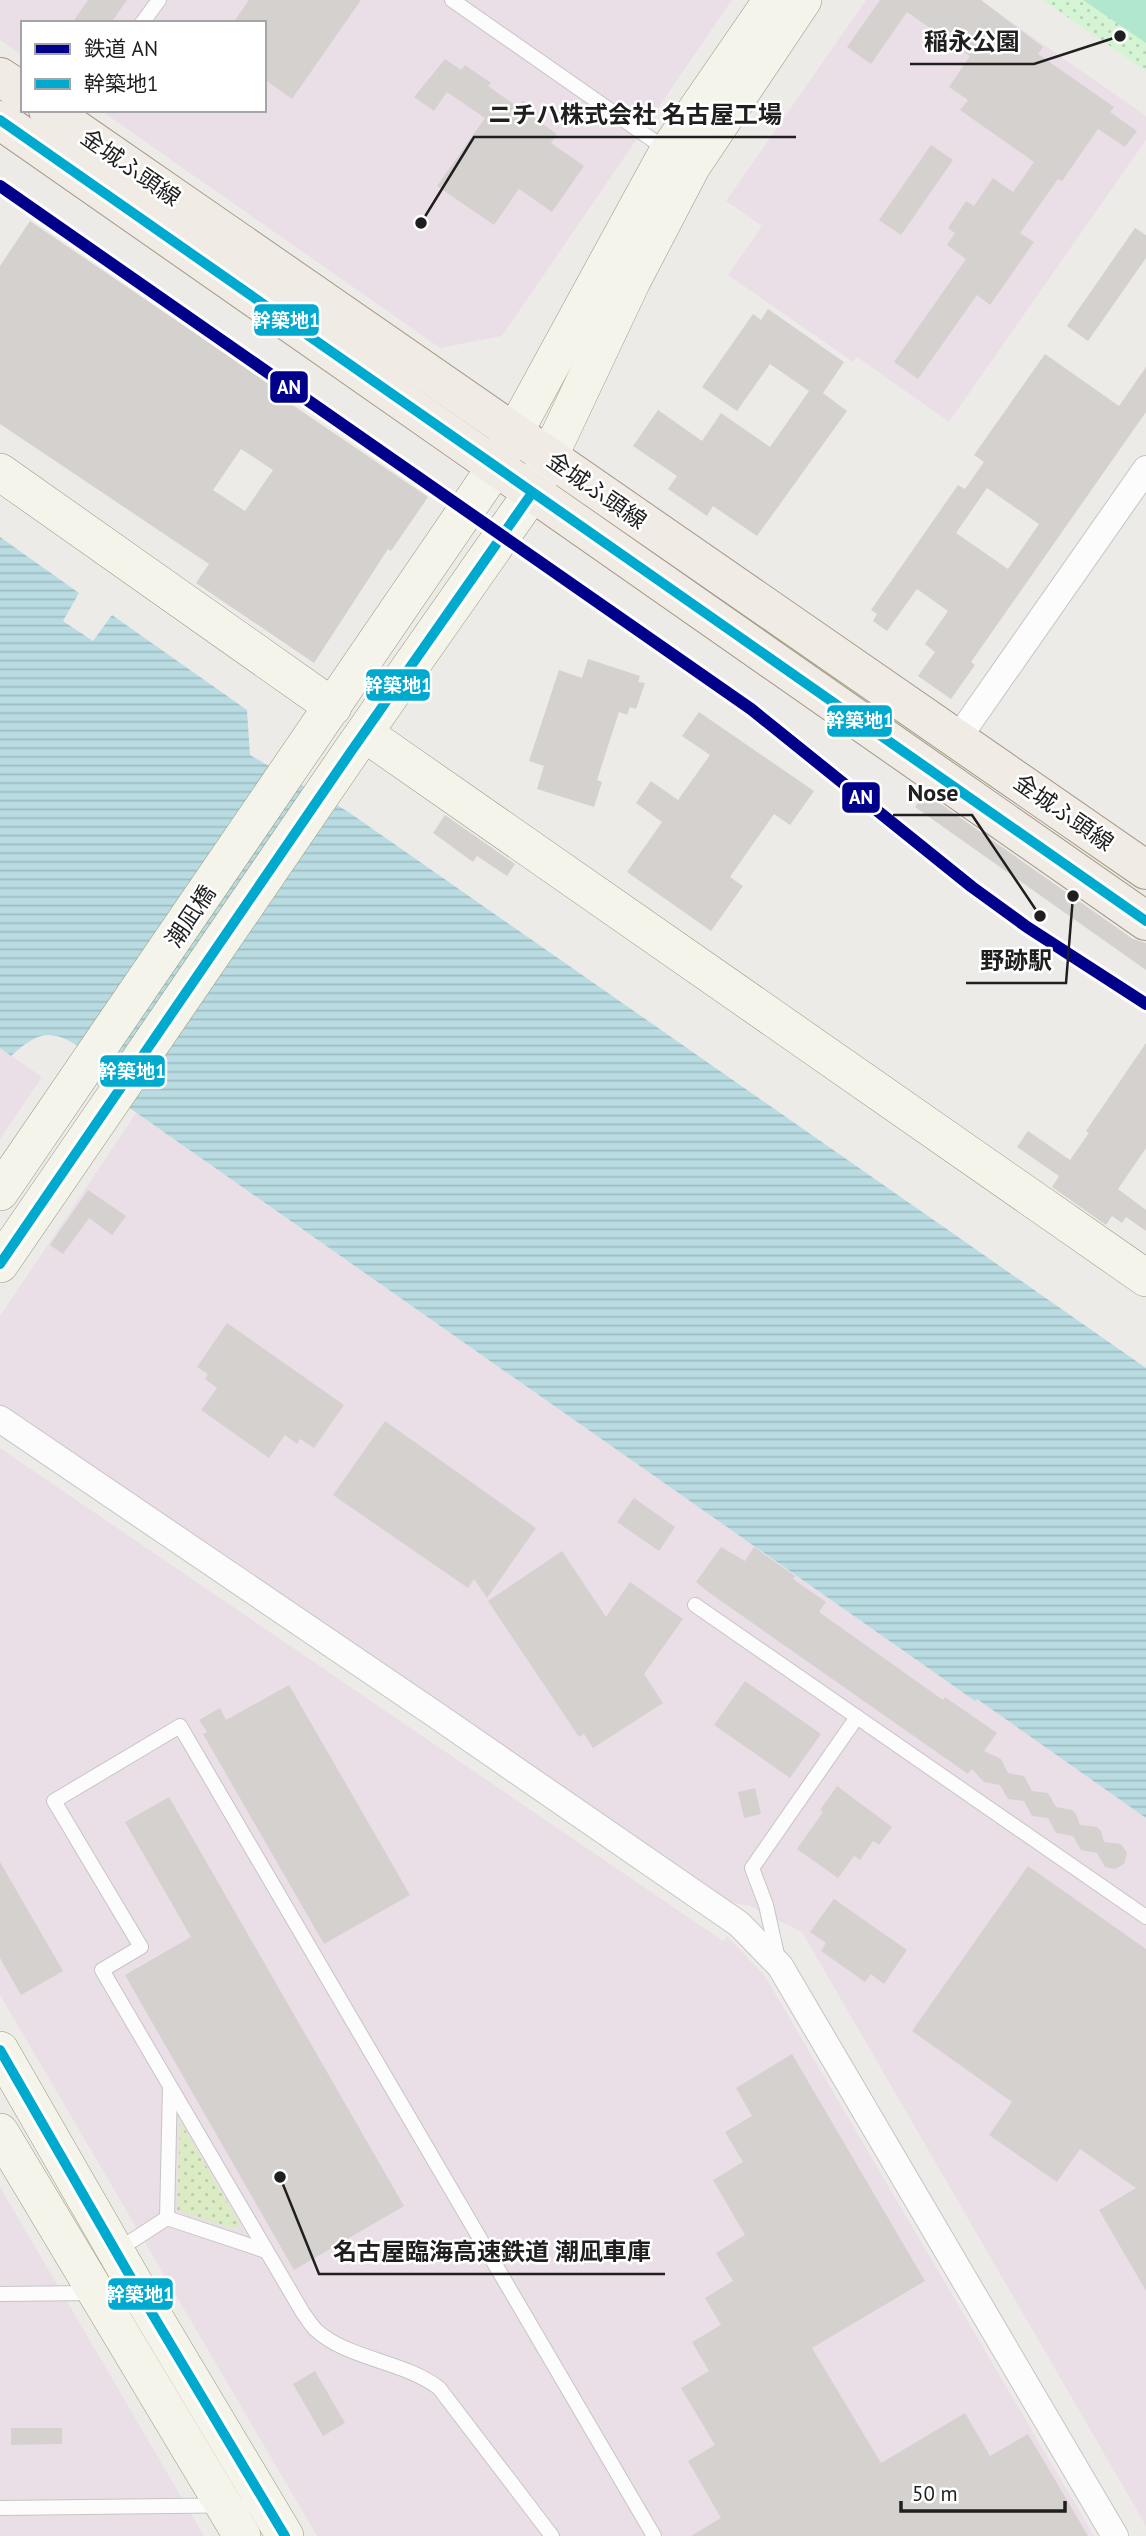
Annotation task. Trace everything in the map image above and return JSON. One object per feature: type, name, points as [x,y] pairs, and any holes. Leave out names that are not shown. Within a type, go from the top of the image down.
[{"type":"main road","points":[[0,77],[21,91]]},
{"type":"main road","name":"金城ふ頭線","points":[[0,120],[59,129],[514,432],[1146,870]]},
{"type":"main road","name":"金城ふ頭線","points":[[59,129],[495,468],[1146,921]]},
{"type":"street","points":[[680,159],[772,0]]},
{"type":"street","points":[[680,159],[803,0]]},
{"type":"street","name":"潮凪橋","points":[[0,1192],[495,468],[514,432],[680,159]]},
{"type":"street","name":"潮凪橋","points":[[0,1265],[357,743],[532,493],[632,281],[680,159]]},
{"type":"street","points":[[958,738],[1146,469]]},
{"type":"street","points":[[0,472],[326,717]]},
{"type":"street","points":[[357,743],[1146,1278]]},
{"type":"street","points":[[0,1419],[739,1924],[780,1966],[1115,2536]]},
{"type":"street","points":[[1,2054],[275,2521]]},
{"type":"street","points":[[0,2132],[233,2521]]},
{"type":"lane","points":[[143,21],[159,0]]},
{"type":"lane","points":[[452,0],[680,159]]},
{"type":"lane","points":[[695,1605],[1146,1917]]},
{"type":"lane","points":[[780,1966],[766,1905],[752,1868],[857,1717]]},
{"type":"lane","points":[[552,2536],[439,2388],[425,2378],[338,2344],[317,2330],[303,2313],[102,1970],[141,1947],[54,1801],[180,1726],[654,2536]]},
{"type":"lane","points":[[167,2218],[170,2087]]},
{"type":"lane","points":[[116,2251],[167,2218]]},
{"type":"lane","points":[[167,2218],[266,2251]]},
{"type":"lane","points":[[0,2294],[138,2290]]},
{"type":"lane","points":[[0,2508],[275,2521]]},
{"type":"shaded area","points":[[0,0],[732,0],[502,336],[440,348],[103,112],[266,112],[266,21],[21,21],[21,55],[0,40]]},
{"type":"shaded area","points":[[866,0],[980,0],[1146,116],[1146,140],[949,422],[857,357],[853,362],[728,275],[762,226],[726,201]]},
{"type":"shaded area","points":[[0,1048],[42,1077],[0,1139]]},
{"type":"shaded area","points":[[136,1113],[1146,1818],[1146,2526],[802,1932],[749,1906],[730,1902],[0,1407],[0,1316]]},
{"type":"shaded area","points":[[0,1448],[723,1941],[727,1936],[765,1976],[1094,2536],[317,2536],[0,1995]]},
{"type":"shaded area","points":[[0,2187],[72,2310],[204,2536],[0,2536]]},
{"type":"green space","points":[[1043,0],[1146,0],[1146,71]]},
{"type":"green space","points":[[1083,0],[1146,0],[1146,43]]},
{"type":"green space","points":[[180,2121],[241,2226],[233,2229],[177,2210]]},
{"type":"water","points":[[0,537],[79,593],[63,621],[93,641],[112,615],[247,710],[250,755],[347,811],[1146,1368],[1146,1818],[81,1074],[94,1056],[70,1041],[51,1035],[33,1039],[11,1056],[0,1048]]},
{"type":"building","points":[[88,0],[127,0],[112,21],[73,21]]},
{"type":"building","points":[[249,0],[361,0],[292,99],[266,80],[266,21],[234,21]]},
{"type":"building","points":[[880,0],[981,0],[1043,47],[1038,54],[1114,107],[1110,112],[1137,131],[1125,147],[1098,129],[1062,181],[1058,179],[1020,233],[1034,242],[990,305],[977,295],[918,379],[894,362],[966,259],[947,245],[955,233],[948,228],[966,201],[974,206],[993,178],[1013,192],[1034,162],[960,110],[968,100],[949,87],[970,56],[907,12],[871,64],[847,47]]},
{"type":"building","points":[[445,59],[461,70],[465,65],[491,83],[488,86],[518,107],[523,101],[538,112],[534,118],[557,134],[551,143],[584,166],[552,212],[519,189],[494,225],[437,186],[485,118],[447,92],[434,111],[414,97]]},
{"type":"building","points":[[931,145],[953,160],[901,235],[879,220]]},
{"type":"building","points":[[30,221],[271,385],[269,389],[428,497],[391,551],[388,549],[314,663],[196,583],[209,564],[0,424],[0,266]],"holes":[[[241,449],[273,470],[245,511],[213,490]]]},
{"type":"building","points":[[1135,228],[1146,235],[1146,258],[1088,341],[1067,326]]},
{"type":"building","points":[[768,309],[844,362],[823,393],[847,411],[757,536],[713,506],[707,516],[668,489],[677,476],[633,446],[658,410],[702,441],[721,413],[770,447],[809,391],[770,364],[737,411],[702,387],[753,314],[761,320]]},
{"type":"building","points":[[1045,354],[1119,406],[1146,367],[1146,412],[971,662],[975,665],[951,699],[918,676],[935,652],[925,644],[948,611],[917,589],[887,631],[873,621],[877,614],[871,610],[958,485],[965,489],[984,462],[974,455]],"holes":[[[987,488],[1039,524],[1008,569],[956,533]]]},
{"type":"building","points":[[588,659],[640,676],[638,682],[645,683],[636,709],[630,707],[627,715],[619,712],[597,780],[602,782],[594,807],[537,789],[544,766],[529,761],[559,670],[582,678]]},
{"type":"building","points":[[699,712],[814,791],[790,825],[774,814],[730,877],[743,886],[711,931],[627,872],[662,822],[636,803],[651,781],[678,800],[710,755],[682,736]]},
{"type":"building","points":[[925,793],[1133,939],[1146,943],[1146,970],[915,807]]},
{"type":"building","points":[[445,815],[515,864],[507,876],[477,856],[473,862],[433,833]]},
{"type":"building","points":[[1146,1043],[1146,1148],[1118,1189],[1146,1210],[1146,1231],[1126,1217],[1122,1223],[1112,1216],[1106,1225],[1052,1187],[1059,1176],[1017,1147],[1028,1131],[1070,1160],[1089,1133],[1086,1131]]},
{"type":"building","points":[[88,1190],[126,1216],[112,1235],[89,1218],[63,1254],[50,1245]]},
{"type":"building","points":[[227,1323],[344,1405],[314,1448],[300,1439],[297,1444],[285,1435],[269,1458],[201,1410],[217,1388],[205,1379],[208,1374],[197,1367]]},
{"type":"building","points":[[385,1421],[536,1528],[487,1598],[474,1579],[468,1588],[333,1495]]},
{"type":"building","points":[[634,1498],[675,1527],[659,1551],[617,1522]]},
{"type":"building","points":[[721,1547],[745,1561],[754,1547],[826,1602],[819,1612],[943,1700],[945,1697],[997,1733],[984,1751],[1001,1759],[1008,1773],[1024,1776],[1032,1791],[1048,1793],[1056,1807],[1072,1810],[1080,1825],[1097,1827],[1104,1842],[1121,1844],[1127,1853],[1124,1864],[1115,1869],[1105,1867],[1097,1853],[1081,1850],[1073,1836],[1056,1833],[1048,1818],[1032,1816],[1024,1801],[1008,1799],[1000,1785],[984,1782],[972,1769],[968,1774],[711,1594],[696,1582]]},
{"type":"building","points":[[562,1551],[606,1617],[630,1582],[683,1619],[644,1674],[663,1703],[593,1748],[584,1734],[579,1737],[488,1601]]},
{"type":"building","points":[[745,1681],[821,1734],[790,1778],[714,1725]]},
{"type":"building","points":[[289,1685],[410,1895],[324,1944],[203,1734],[207,1732],[199,1720],[220,1708],[226,1720]]},
{"type":"building","points":[[837,1786],[892,1827],[879,1845],[873,1841],[860,1860],[854,1856],[838,1878],[797,1849],[823,1812],[820,1810]]},
{"type":"building","points":[[755,1788],[761,1814],[744,1818],[738,1792]]},
{"type":"building","points":[[169,1797],[404,2206],[294,2270],[125,1975],[191,1937],[125,1822]]},
{"type":"building","points":[[0,1862],[63,1971],[21,1995],[0,1958]]},
{"type":"building","points":[[1028,1866],[1146,1949],[1146,2291],[1099,2210],[1136,2188],[1080,2149],[1057,2182],[989,2135],[1012,2102],[912,2031]]},
{"type":"building","points":[[834,1899],[907,1950],[884,1984],[871,1974],[865,1982],[821,1951],[826,1943],[810,1932]]},
{"type":"building","points":[[792,2054],[925,2281],[812,2348],[881,2463],[965,2413],[990,2456],[1028,2434],[1088,2536],[691,2536],[721,2518],[688,2461],[715,2445],[681,2388],[709,2371],[692,2342],[721,2325],[705,2298],[733,2281],[716,2253],[745,2235],[713,2180],[743,2162],[725,2132],[752,2116],[736,2088]]},
{"type":"building","points":[[315,2371],[345,2423],[323,2436],[293,2384]]},
{"type":"building","points":[[11,2428],[62,2428],[62,2444],[11,2445]]},
{"type":"rail line","name":"AN","points":[[0,186],[751,709],[972,887],[1027,927],[1146,1004]]},
{"type":"transit line","name":"幹築地1","points":[[0,120],[1146,921]]},
{"type":"transit line","name":"幹築地1","points":[[0,1264],[350,753],[532,493]]},
{"type":"transit line","name":"幹築地1","points":[[0,2050],[138,2290],[285,2536]]},
{"type":"place","name":"稲永公園","points":[[1120,36]]},
{"type":"place","name":"ニチハ株式会社 名古屋工場","points":[[421,223]]},
{"type":"place","name":"野跡駅","points":[[1073,896]]},
{"type":"place","name":"Nose","points":[[1040,916]]},
{"type":"place","name":"名古屋臨海高速鉄道 潮凪車庫","points":[[280,2177]]}]
